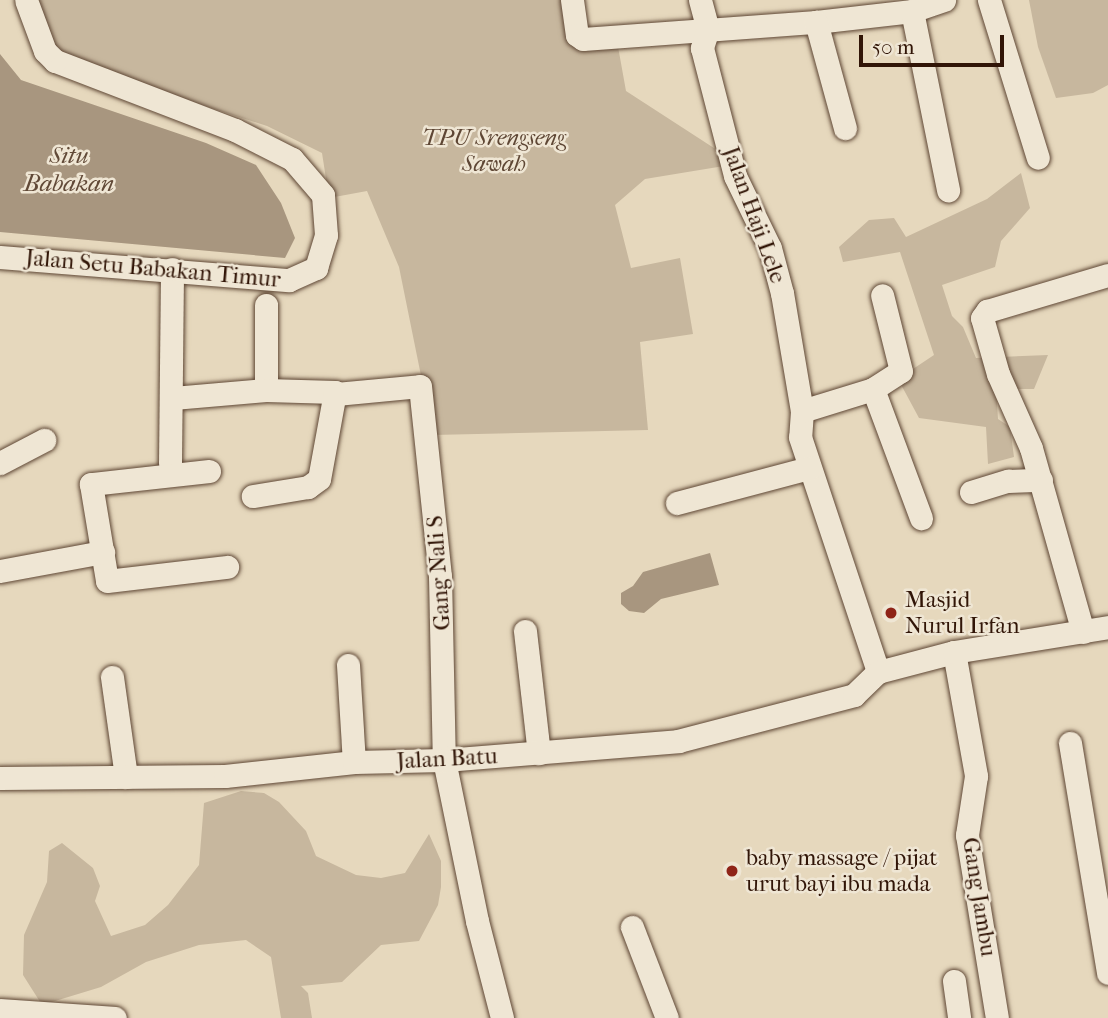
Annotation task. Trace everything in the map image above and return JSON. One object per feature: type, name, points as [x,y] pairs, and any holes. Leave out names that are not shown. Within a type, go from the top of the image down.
[{"type":"street","name":"Jalan Setu Babakan Timur","points":[[0,257],[172,269],[289,281],[307,275],[322,257],[326,235],[326,208],[318,185],[292,159],[235,130],[55,61],[45,51],[26,0]]},
{"type":"street","points":[[572,0],[578,35],[583,39],[816,22],[912,11],[944,0]]},
{"type":"street","name":"Jalan Haji Lele","points":[[700,0],[708,29],[702,48],[735,176],[771,248],[802,411],[800,437],[878,672]]},
{"type":"street","points":[[989,0],[1038,158]]},
{"type":"street","points":[[912,11],[948,190]]},
{"type":"street","points":[[816,22],[845,128]]},
{"type":"street","points":[[170,463],[173,398],[172,269]]},
{"type":"street","points":[[1083,632],[1041,480],[998,374],[982,326],[983,313],[1108,275]]},
{"type":"street","points":[[802,411],[873,388],[894,377],[903,366],[881,295]]},
{"type":"street","points":[[266,305],[266,390]]},
{"type":"street","name":"Gang Nali S","points":[[335,394],[419,386],[440,576],[444,761],[477,921],[502,1018]]},
{"type":"street","points":[[873,388],[921,518]]},
{"type":"street","points":[[173,398],[266,390],[320,389],[335,394],[319,479],[308,487],[253,496]]},
{"type":"street","points":[[0,464],[44,440]]},
{"type":"street","points":[[677,502],[809,468]]},
{"type":"street","points":[[209,471],[92,484],[107,581],[227,567]]},
{"type":"street","points":[[971,492],[1008,481],[1041,480]]},
{"type":"street","points":[[0,571],[103,552]]},
{"type":"street","points":[[878,672],[954,652],[1108,627]]},
{"type":"street","points":[[525,631],[539,753]]},
{"type":"street","name":"Gang Jambu","points":[[954,652],[976,776],[967,835],[997,1018]]},
{"type":"street","points":[[348,665],[354,762]]},
{"type":"street","name":"Jalan Batu","points":[[0,778],[225,776],[354,762],[444,761],[678,740],[737,728],[854,695],[878,672]]},
{"type":"street","points":[[112,677],[126,777]]},
{"type":"street","points":[[1070,743],[1108,973]]},
{"type":"street","points":[[632,927],[667,1018]]},
{"type":"street","points":[[954,981],[959,1018]]},
{"type":"street","points":[[0,1010],[115,1018]]},
{"type":"green space","name":"TPU Srengseng Sawah","points":[[36,0],[568,0],[580,51],[617,41],[626,91],[717,150],[724,166],[645,179],[615,205],[631,268],[680,258],[693,334],[640,342],[648,430],[433,435],[399,267],[367,191],[329,198],[322,153],[267,126],[72,63],[50,44]]},
{"type":"green space","points":[[1029,0],[1108,0],[1108,85],[1093,93],[1056,98],[1038,47]]},
{"type":"green space","points":[[1021,173],[1030,208],[1001,241],[995,267],[942,285],[952,316],[963,327],[976,358],[1048,355],[1034,389],[996,389],[998,419],[1010,427],[1014,457],[988,464],[986,427],[919,418],[898,379],[934,355],[900,252],[843,262],[839,247],[869,220],[894,218],[906,237],[987,199]]},
{"type":"green space","points":[[241,791],[264,793],[279,802],[306,831],[316,856],[356,875],[381,878],[405,873],[429,834],[441,861],[441,887],[438,905],[419,941],[381,945],[342,982],[301,986],[308,993],[312,1018],[281,1018],[271,957],[246,940],[199,945],[146,962],[101,987],[42,1005],[23,975],[24,935],[47,882],[49,851],[62,843],[93,868],[100,886],[95,901],[111,936],[145,925],[168,905],[199,865],[204,803]]},
{"type":"water","name":"Situ Babakan","points":[[0,54],[21,80],[206,143],[256,165],[281,203],[295,238],[285,258],[0,232]]},
{"type":"water","points":[[710,553],[719,585],[661,599],[644,613],[629,611],[621,604],[621,593],[633,586],[643,572]]},
{"type":"place","name":"Masjid Nurul Irfan","points":[[891,613]]},
{"type":"place","name":"baby massage / pijat urut bayi ibu mada","points":[[732,871]]}]
